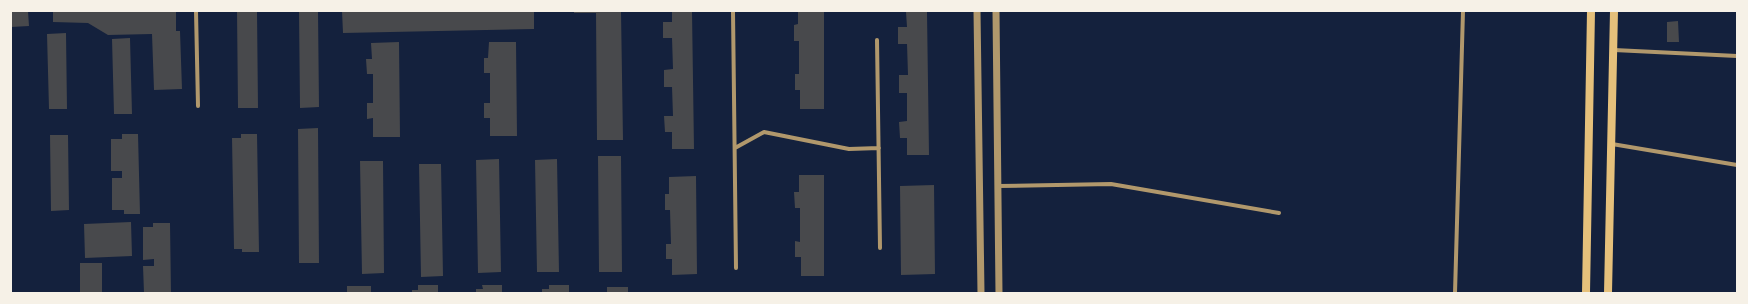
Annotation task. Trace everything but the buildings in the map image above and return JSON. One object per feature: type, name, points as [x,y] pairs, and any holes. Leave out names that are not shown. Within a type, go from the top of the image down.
[{"type":"main road","points":[[1586,293],[1591,11]]},
{"type":"main road","points":[[1608,293],[1614,11]]},
{"type":"street","points":[[196,11],[198,106]]},
{"type":"street","points":[[733,11],[736,268]]},
{"type":"street","points":[[977,11],[981,293]]},
{"type":"street","points":[[996,11],[999,293]]},
{"type":"street","points":[[1455,293],[1462,11]]},
{"type":"street","points":[[878,40],[880,248]]},
{"type":"street","points":[[1614,50],[1737,56]]},
{"type":"street","points":[[735,148],[764,132],[849,149],[879,148]]},
{"type":"street","points":[[1612,144],[1737,166]]},
{"type":"street","points":[[998,186],[1111,184],[1279,213]]}]
